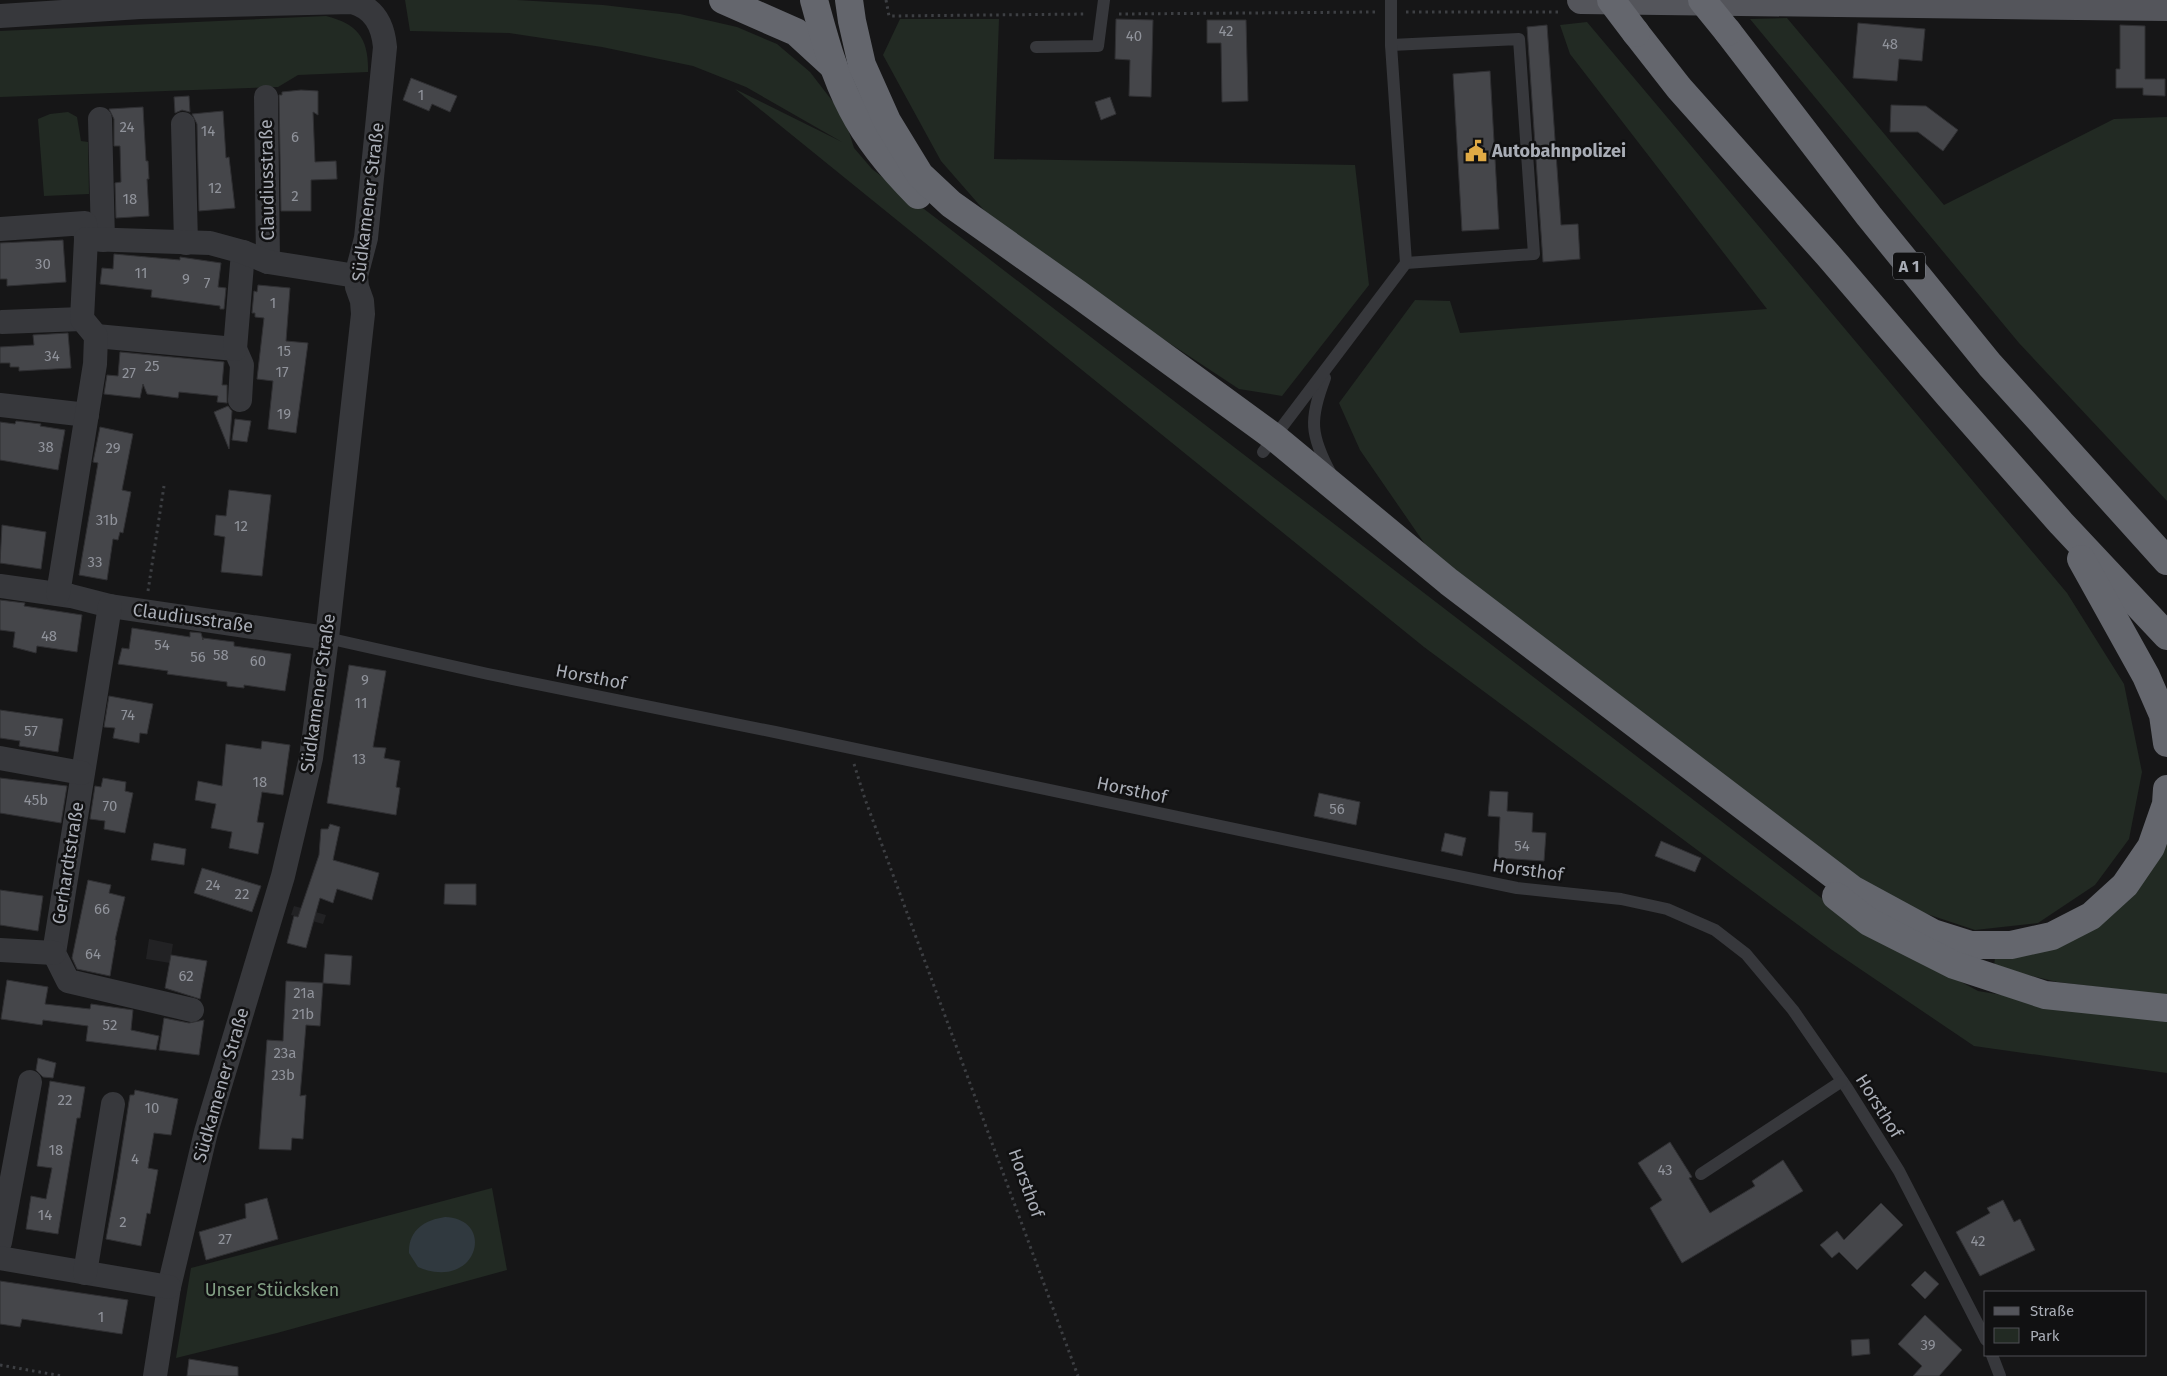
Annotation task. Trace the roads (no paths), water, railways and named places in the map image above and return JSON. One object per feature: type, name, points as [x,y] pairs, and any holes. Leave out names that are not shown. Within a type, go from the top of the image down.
[{"type":"highway","points":[[723,0],[796,32],[832,65]]},
{"type":"highway","points":[[814,0],[832,65],[852,110],[878,149],[908,185],[934,211],[1268,444],[1341,492],[1457,588],[1852,889],[1933,933],[1971,945],[2011,945],[2052,936],[2091,916],[2125,885],[2151,847],[2166,804],[2167,789]]},
{"type":"highway","points":[[849,0],[862,65],[887,121],[920,175],[951,204],[1078,294],[1268,444],[1410,568],[1869,922],[1954,965],[2045,995],[2167,1008]]},
{"type":"highway","points":[[1611,0],[1679,88],[1828,255],[2061,523],[2167,636]]},
{"type":"highway","name":"A 1","points":[[1702,0],[1868,216],[1990,365],[2167,561]]},
{"type":"highway","points":[[2101,490],[2167,538]]},
{"type":"highway","points":[[2061,523],[2146,676],[2163,715],[2167,743]]},
{"type":"main road","points":[[1576,6],[2167,7]]},
{"type":"street","name":"Südkamener Straße","points":[[0,16],[140,6],[352,2],[361,4],[370,10],[380,23],[384,33],[385,47],[366,238],[356,276],[363,314],[328,638],[311,758],[285,867],[206,1132],[169,1287],[155,1376]]},
{"type":"street","name":"Claudiusstraße","points":[[266,98],[268,262]]},
{"type":"street","points":[[58,594],[95,364],[89,328],[100,119]]},
{"type":"street","points":[[184,124],[186,243]]},
{"type":"street","points":[[0,229],[85,223],[95,239]]},
{"type":"street","name":"Claudiusstraße","points":[[95,239],[210,243],[243,252],[268,262],[356,276]]},
{"type":"street","name":"Claudiusstraße","points":[[240,400],[242,365],[235,348],[243,252]]},
{"type":"street","points":[[2,322],[89,328],[235,348]]},
{"type":"street","points":[[0,405],[87,415]]},
{"type":"street","name":"Claudiusstraße","points":[[0,586],[58,594],[110,606],[328,638]]},
{"type":"street","name":"Gerhardtstraße","points":[[54,953],[110,606]]},
{"type":"street","points":[[0,758],[82,773]]},
{"type":"street","points":[[0,950],[54,953],[68,981],[192,1010]]},
{"type":"street","points":[[0,1242],[30,1082]]},
{"type":"street","points":[[85,1273],[114,1104]]},
{"type":"street","points":[[0,1258],[169,1287]]},
{"type":"lane","points":[[1036,47],[1098,46],[1104,0]]},
{"type":"lane","points":[[1268,444],[1406,263],[1391,45],[1391,6]]},
{"type":"lane","points":[[1391,45],[1519,40],[1534,245],[1534,254],[1406,263]]},
{"type":"lane","points":[[1330,365],[1313,416],[1314,439],[1341,492]]},
{"type":"lane","name":"Horsthof","points":[[328,638],[488,674],[765,730],[1517,888],[1622,900],[1667,909],[1715,930],[1746,954],[1793,1010],[1842,1080],[1899,1171],[1984,1335]]},
{"type":"lane","points":[[1701,1174],[1842,1080]]},
{"type":"lane","points":[[1992,1356],[2000,1376]]},
{"type":"place","name":"Autobahnpolizei","points":[[1476,151]]},
{"type":"park label","name":"Unser Stücksken","points":[[272,1290]]}]
